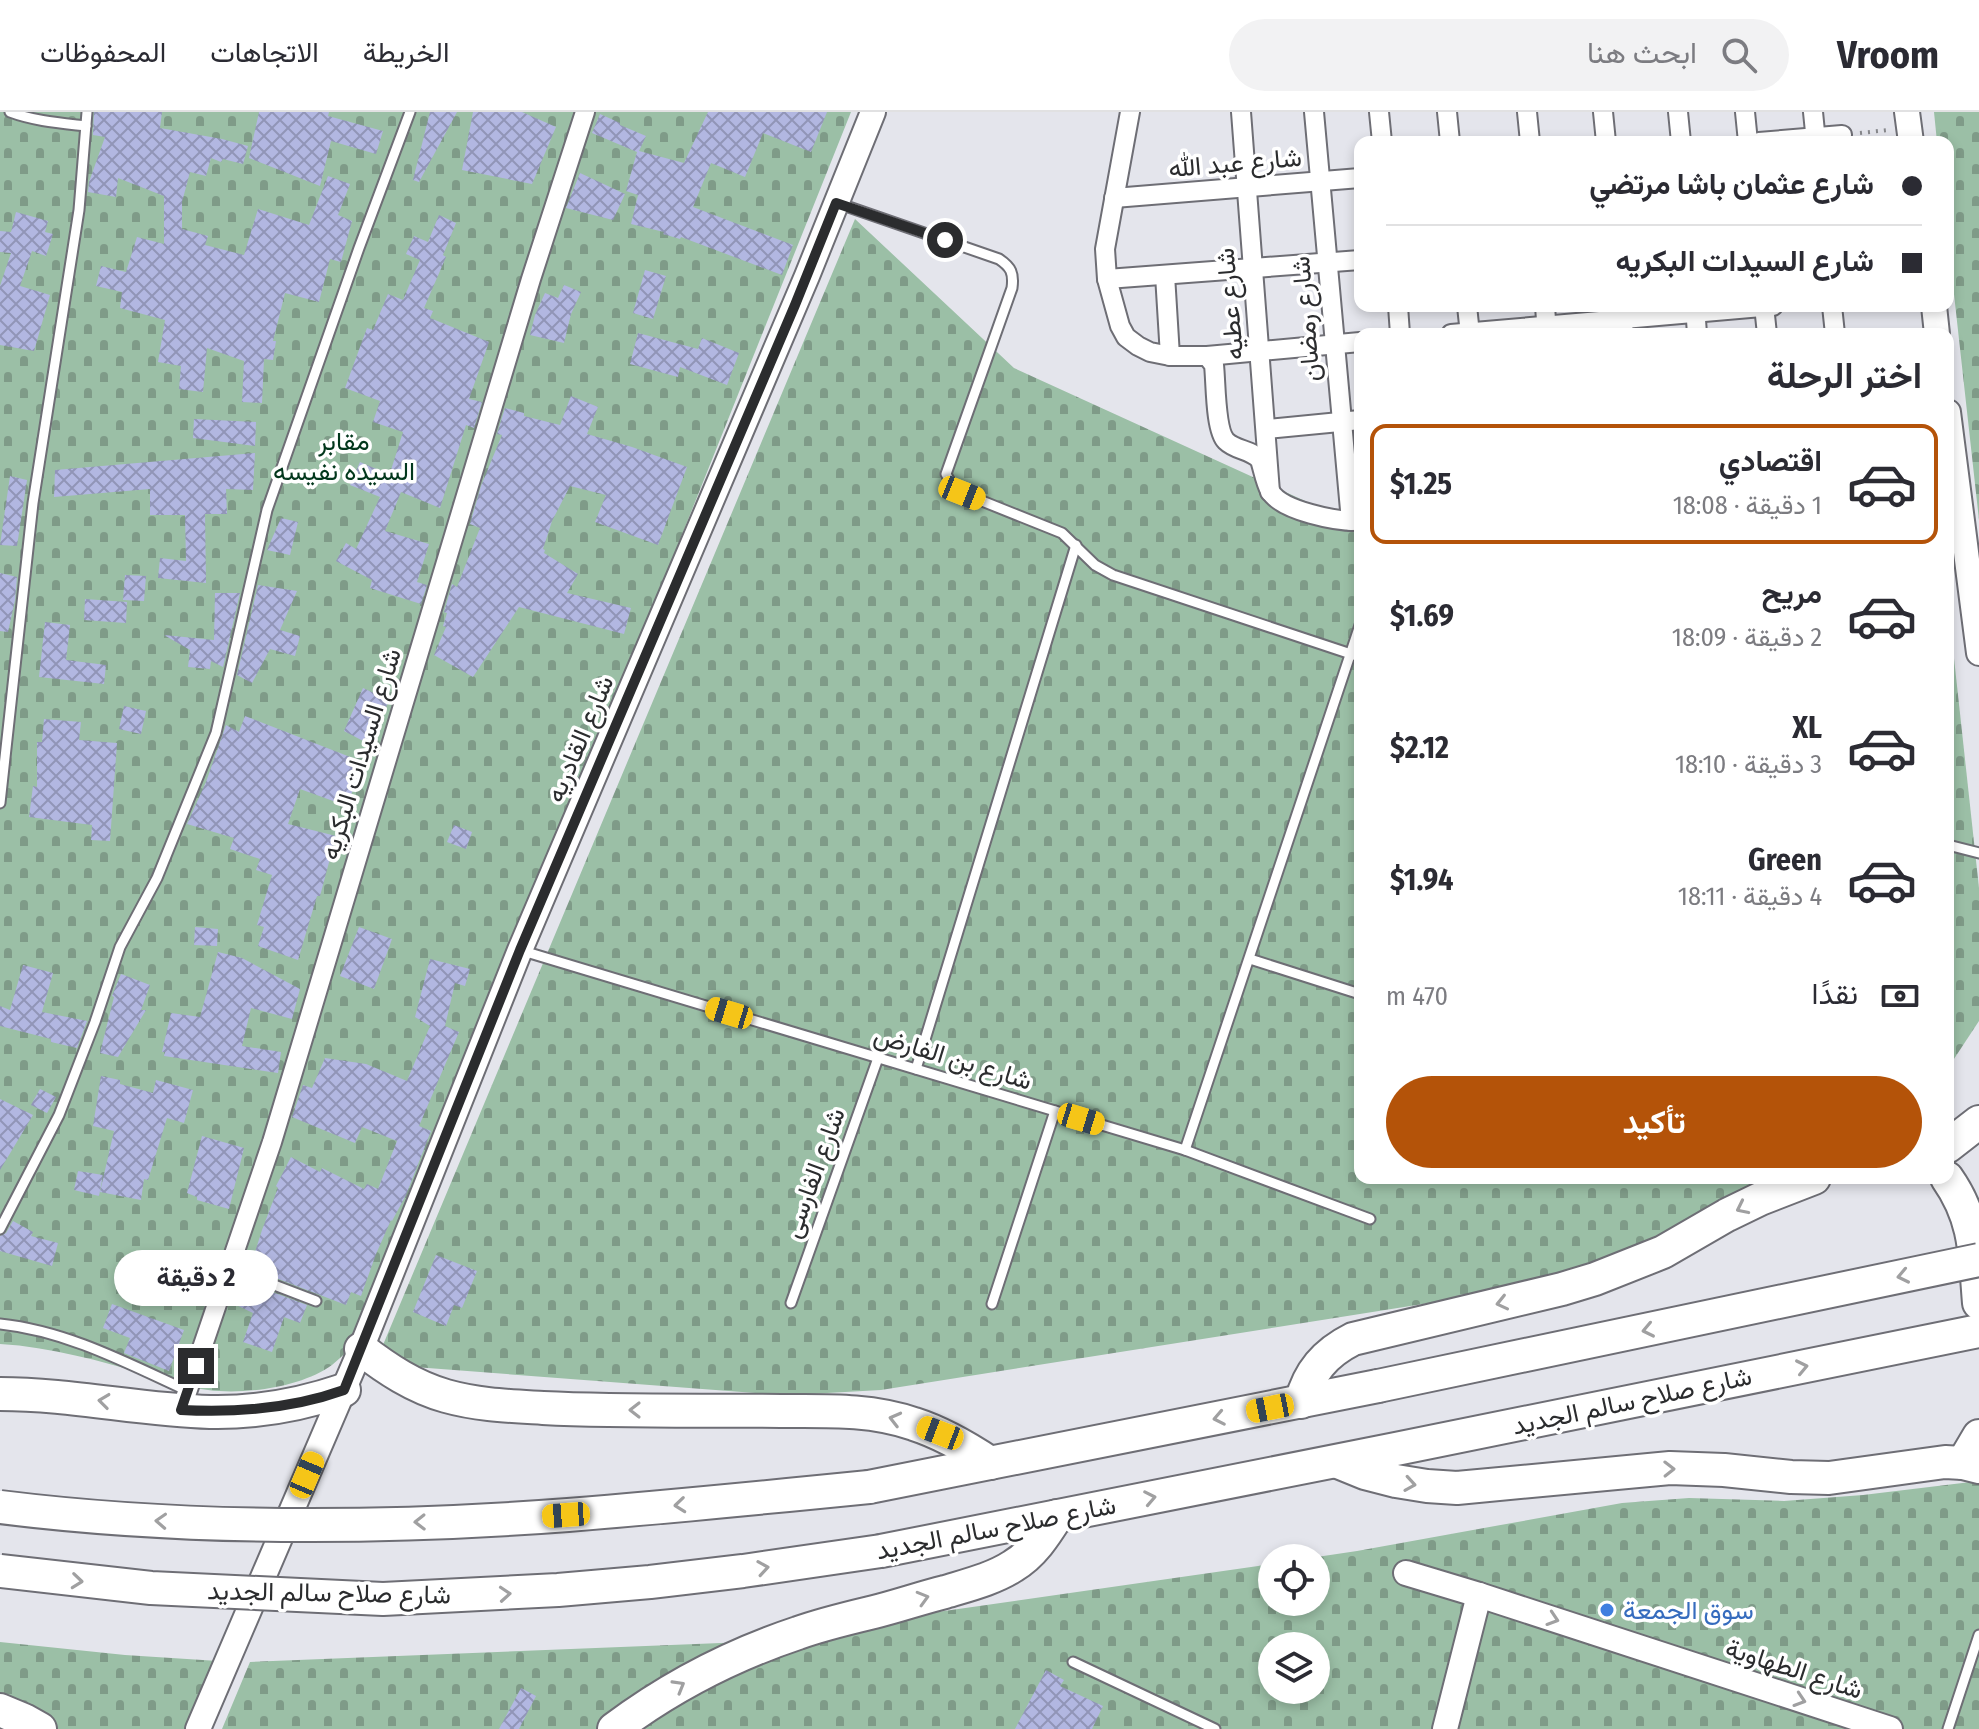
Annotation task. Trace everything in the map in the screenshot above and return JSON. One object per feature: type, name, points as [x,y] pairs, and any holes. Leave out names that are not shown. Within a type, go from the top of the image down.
[{"type":"highway","points":[[1301,1402],[1319,1364],[1328,1354],[1353,1339],[1595,1279],[1663,1252],[1738,1210],[1797,1184]]},
{"type":"highway","points":[[1950,1184],[1965,1210],[1972,1232],[1979,1303]]},
{"type":"highway","points":[[0,1507],[65,1515],[165,1521],[394,1523],[566,1515],[869,1487],[1301,1402],[1979,1260]]},
{"type":"highway","name":"شارع صلاح سالم الجديد","points":[[0,1571],[151,1588],[383,1599],[558,1590],[743,1571],[881,1551],[1979,1331]]},
{"type":"highway","points":[[361,1349],[415,1384],[444,1396],[476,1403],[608,1410],[862,1412],[913,1423],[940,1433],[990,1463]]},
{"type":"highway","points":[[0,1394],[185,1400],[236,1411],[318,1399],[344,1390]]},
{"type":"highway","points":[[1335,1461],[1396,1481],[1457,1488],[1645,1469],[1695,1469],[1829,1478],[1974,1455]]},
{"type":"highway","points":[[614,1729],[659,1698],[762,1646],[812,1628],[996,1576],[1032,1551],[1057,1516]]},
{"type":"highway","points":[[0,1710],[40,1729]]},
{"type":"street","name":"شارع السيدات البكريه","points":[[185,1400],[272,1142],[527,293],[585,112]]},
{"type":"street","name":"شارع القادريه","points":[[198,1729],[344,1390],[520,950],[789,319],[873,112]]},
{"type":"street","points":[[1130,112],[1105,249],[1107,279],[1126,337],[1150,352],[1170,356],[1207,356],[1354,342]]},
{"type":"street","name":"شارع عطيه","points":[[1241,112],[1270,492]]},
{"type":"street","name":"شارع رمضان","points":[[1314,112],[1335,344],[1351,421],[1354,481]]},
{"type":"street","points":[[1379,112],[1381,136]]},
{"type":"street","points":[[1447,112],[1449,136]]},
{"type":"street","points":[[1527,112],[1529,136]]},
{"type":"street","points":[[1603,112],[1605,136]]},
{"type":"street","points":[[1678,112],[1680,136]]},
{"type":"street","points":[[1745,112],[1747,136]]},
{"type":"street","points":[[1813,112],[1816,136]]},
{"type":"street","points":[[1837,136],[1842,135]]},
{"type":"street","name":"شارع عبد الله","points":[[1114,198],[1354,179]]},
{"type":"street","points":[[1107,279],[1354,260]]},
{"type":"street","points":[[1165,275],[1170,356]]},
{"type":"street","points":[[1562,328],[1675,312]]},
{"type":"street","points":[[1207,356],[1214,365],[1222,435],[1230,445],[1257,456],[1270,492],[1300,511],[1354,521]]},
{"type":"street","points":[[1267,429],[1351,421]]},
{"type":"street","points":[[1954,477],[1979,653]]},
{"type":"street","name":"شارع الطهاوية","points":[[1406,1573],[1859,1725],[1890,1729]]},
{"type":"street","points":[[1445,1729],[1479,1595]]},
{"type":"lane","points":[[10,112],[22,117],[86,126]]},
{"type":"lane","points":[[0,803],[33,503],[79,210],[87,112]]},
{"type":"lane","points":[[0,1229],[59,1115],[120,947],[157,878],[216,733],[267,510],[410,112]]},
{"type":"lane","points":[[836,203],[1009,265],[1013,276],[1012,288],[946,474],[949,482],[962,493],[1062,533],[1095,565],[1113,575],[1354,654]]},
{"type":"lane","points":[[916,1069],[1076,545]]},
{"type":"lane","points":[[1185,1150],[1354,661]]},
{"type":"lane","points":[[0,674],[14,674]]},
{"type":"lane","points":[[1954,847],[1979,853]]},
{"type":"lane","name":"شارع بن الفارض","points":[[520,950],[1185,1150],[1370,1219]]},
{"type":"lane","points":[[1250,959],[1354,992]]},
{"type":"lane","name":"شارع الفارسى","points":[[791,1303],[878,1058]]},
{"type":"lane","points":[[992,1304],[1055,1111]]},
{"type":"lane","points":[[230,1268],[316,1301]]},
{"type":"lane","points":[[0,1324],[50,1333],[89,1346],[185,1400]]},
{"type":"lane","points":[[1948,1729],[1979,1635]]},
{"type":"lane","points":[[1073,1662],[1215,1729]]},
{"type":"path","points":[[1842,135],[1909,127]]},
{"type":"green space","name":"مقابر السيده نفيسه","points":[[0,112],[851,112],[362,1335],[320,1373],[273,1388],[239,1391],[201,1389],[75,1355],[0,1344]]},
{"type":"green space","points":[[1934,112],[1979,112],[1979,520],[1954,294],[1954,136],[1936,136]]},
{"type":"green space","points":[[855,219],[1014,368],[1354,523],[1354,1184],[1756,1184],[1707,1207],[1621,1258],[1486,1294],[881,1390],[755,1393],[375,1364]]},
{"type":"green space","points":[[1954,658],[1979,888],[1979,1021],[1954,1059]]},
{"type":"green space","points":[[1979,1481],[1979,1729],[222,1729],[250,1662],[746,1642],[1258,1566],[1258,1616],[1330,1616],[1330,1555],[1622,1503],[1689,1498],[1784,1501]]},
{"type":"green space","points":[[0,1642],[218,1661],[188,1729],[0,1729]]},
{"type":"building","points":[[94,112],[162,112],[160,128],[248,146],[243,164],[211,158],[206,176],[190,172],[182,202],[182,229],[208,236],[205,245],[244,255],[258,209],[309,225],[328,176],[350,184],[338,215],[352,221],[341,262],[330,259],[319,302],[285,293],[273,341],[276,341],[273,360],[264,359],[262,403],[242,402],[244,361],[207,348],[203,392],[179,389],[181,366],[158,362],[165,320],[120,308],[122,292],[96,286],[101,266],[126,272],[137,237],[164,244],[164,196],[118,178],[116,197],[88,192],[105,137],[93,135]]},
{"type":"building","points":[[259,112],[329,112],[328,116],[383,131],[376,154],[331,141],[320,186],[249,158]]},
{"type":"building","points":[[430,112],[457,112],[419,182],[413,180]]},
{"type":"building","points":[[473,112],[522,112],[556,127],[532,184],[462,170]]},
{"type":"building","points":[[708,112],[827,112],[811,152],[763,133],[745,177],[711,163],[693,207],[793,245],[782,275],[681,237],[631,224],[638,195],[626,191],[637,152],[592,133],[600,114],[646,136],[639,151],[684,163]]},
{"type":"building","points":[[580,173],[625,194],[613,220],[566,208]]},
{"type":"building","points":[[16,212],[48,221],[45,232],[53,234],[46,256],[32,251],[20,286],[50,295],[34,351],[0,345],[0,286],[11,253],[0,252],[0,231],[11,232]]},
{"type":"building","points":[[439,215],[456,223],[443,255],[446,257],[424,308],[433,311],[430,318],[489,342],[469,399],[482,402],[474,428],[466,425],[440,508],[401,492],[385,531],[429,544],[417,582],[427,585],[421,604],[370,588],[372,580],[336,561],[346,543],[356,549],[380,497],[350,485],[360,462],[388,474],[403,432],[373,422],[380,401],[345,388],[367,328],[373,330],[388,294],[403,300],[420,260],[406,254],[414,236],[428,242]]},
{"type":"building","points":[[645,270],[666,276],[653,319],[633,313]]},
{"type":"building","points":[[564,285],[581,292],[571,314],[564,343],[530,335],[545,293],[558,298]]},
{"type":"building","points":[[638,333],[698,349],[702,338],[739,353],[727,385],[680,367],[678,377],[630,364]]},
{"type":"building","points":[[571,396],[598,407],[587,434],[687,467],[658,545],[595,522],[606,495],[570,486],[552,521],[544,553],[578,574],[567,593],[631,608],[624,634],[519,607],[473,677],[434,655],[446,627],[443,626],[447,613],[444,612],[452,584],[457,587],[480,528],[470,524],[481,486],[502,435],[497,434],[505,408],[560,425]]},
{"type":"building","points":[[194,419],[256,422],[255,446],[193,438]]},
{"type":"building","points":[[255,453],[253,490],[226,489],[227,514],[205,514],[206,583],[158,578],[160,558],[186,561],[185,515],[150,515],[150,489],[54,497],[55,470]]},
{"type":"building","points":[[10,476],[27,480],[17,546],[0,545]]},
{"type":"building","points":[[281,518],[298,522],[290,555],[267,550]]},
{"type":"building","points":[[0,573],[17,577],[8,632],[0,631]]},
{"type":"building","points":[[125,575],[146,576],[144,601],[123,600]]},
{"type":"building","points":[[258,585],[297,591],[280,630],[300,636],[295,656],[270,649],[252,683],[237,675]]},
{"type":"building","points":[[215,593],[240,593],[223,667],[211,661],[210,669],[188,667],[190,650],[164,635],[214,640]]},
{"type":"building","points":[[85,599],[127,602],[126,623],[84,620]]},
{"type":"building","points":[[45,622],[70,625],[66,660],[106,665],[104,684],[39,677]]},
{"type":"building","points":[[363,688],[389,700],[369,744],[344,731]]},
{"type":"building","points":[[124,706],[146,711],[141,734],[119,729]]},
{"type":"building","points":[[245,716],[363,762],[347,806],[300,789],[288,824],[336,836],[298,960],[258,946],[264,927],[257,925],[272,875],[256,870],[260,859],[230,849],[234,838],[187,824],[226,725],[239,732]]},
{"type":"building","points":[[44,719],[81,722],[79,740],[117,743],[110,841],[91,840],[92,825],[29,817],[33,786],[37,787],[37,742],[42,742]]},
{"type":"building","points":[[454,825],[472,832],[466,849],[447,842]]},
{"type":"building","points":[[195,927],[218,929],[217,946],[194,945]]},
{"type":"building","points":[[359,927],[392,939],[374,989],[340,976]]},
{"type":"building","points":[[218,952],[242,958],[300,989],[292,1019],[251,1008],[242,1046],[281,1052],[278,1073],[164,1056],[165,1052],[162,1052],[171,1013],[200,1017]]},
{"type":"building","points":[[430,959],[470,969],[465,986],[455,983],[445,1026],[459,1032],[419,1126],[431,1131],[406,1195],[376,1254],[361,1296],[351,1292],[346,1305],[250,1268],[278,1188],[276,1186],[291,1157],[364,1189],[367,1184],[378,1189],[397,1141],[362,1127],[355,1143],[292,1117],[303,1085],[312,1088],[325,1058],[366,1064],[407,1081],[430,1026],[415,1017]]},
{"type":"building","points":[[23,965],[53,973],[42,1012],[87,1021],[77,1048],[0,1026],[0,1006],[10,1010]]},
{"type":"building","points":[[121,974],[150,985],[141,1010],[146,1010],[118,1057],[100,1053],[112,996]]},
{"type":"building","points":[[101,1076],[153,1093],[156,1080],[193,1090],[184,1123],[167,1118],[148,1180],[144,1179],[141,1200],[100,1192],[114,1131],[93,1126]]},
{"type":"building","points":[[40,1089],[56,1097],[47,1113],[31,1105]]},
{"type":"building","points":[[0,1099],[33,1115],[0,1170]]},
{"type":"building","points":[[202,1136],[244,1148],[229,1209],[197,1200],[197,1197],[187,1193]]},
{"type":"building","points":[[78,1171],[103,1175],[99,1196],[74,1190]]},
{"type":"building","points":[[13,1221],[33,1232],[31,1236],[58,1243],[52,1266],[0,1251],[0,1236],[6,1233]]},
{"type":"building","points":[[436,1255],[477,1271],[462,1308],[454,1305],[446,1326],[413,1312]]},
{"type":"building","points":[[148,1262],[194,1272],[196,1264],[215,1273],[209,1291],[203,1289],[201,1300],[142,1287]]},
{"type":"building","points":[[245,1282],[307,1305],[300,1323],[284,1317],[272,1352],[243,1342],[253,1313],[230,1302],[237,1283],[243,1286]]},
{"type":"building","points":[[112,1304],[184,1330],[169,1371],[124,1353],[130,1338],[103,1328]]},
{"type":"building","points":[[1046,1670],[1064,1680],[1060,1686],[1103,1706],[1092,1729],[1015,1729]]},
{"type":"building","points":[[521,1688],[536,1696],[519,1729],[499,1729]]},
{"type":"place","name":"سوق الجمعة","points":[[1607,1610]]},
{"type":"route","points":[[196,1366],[181,1410],[264,1409],[318,1399],[344,1390],[520,950],[836,203],[945,240]]}]
